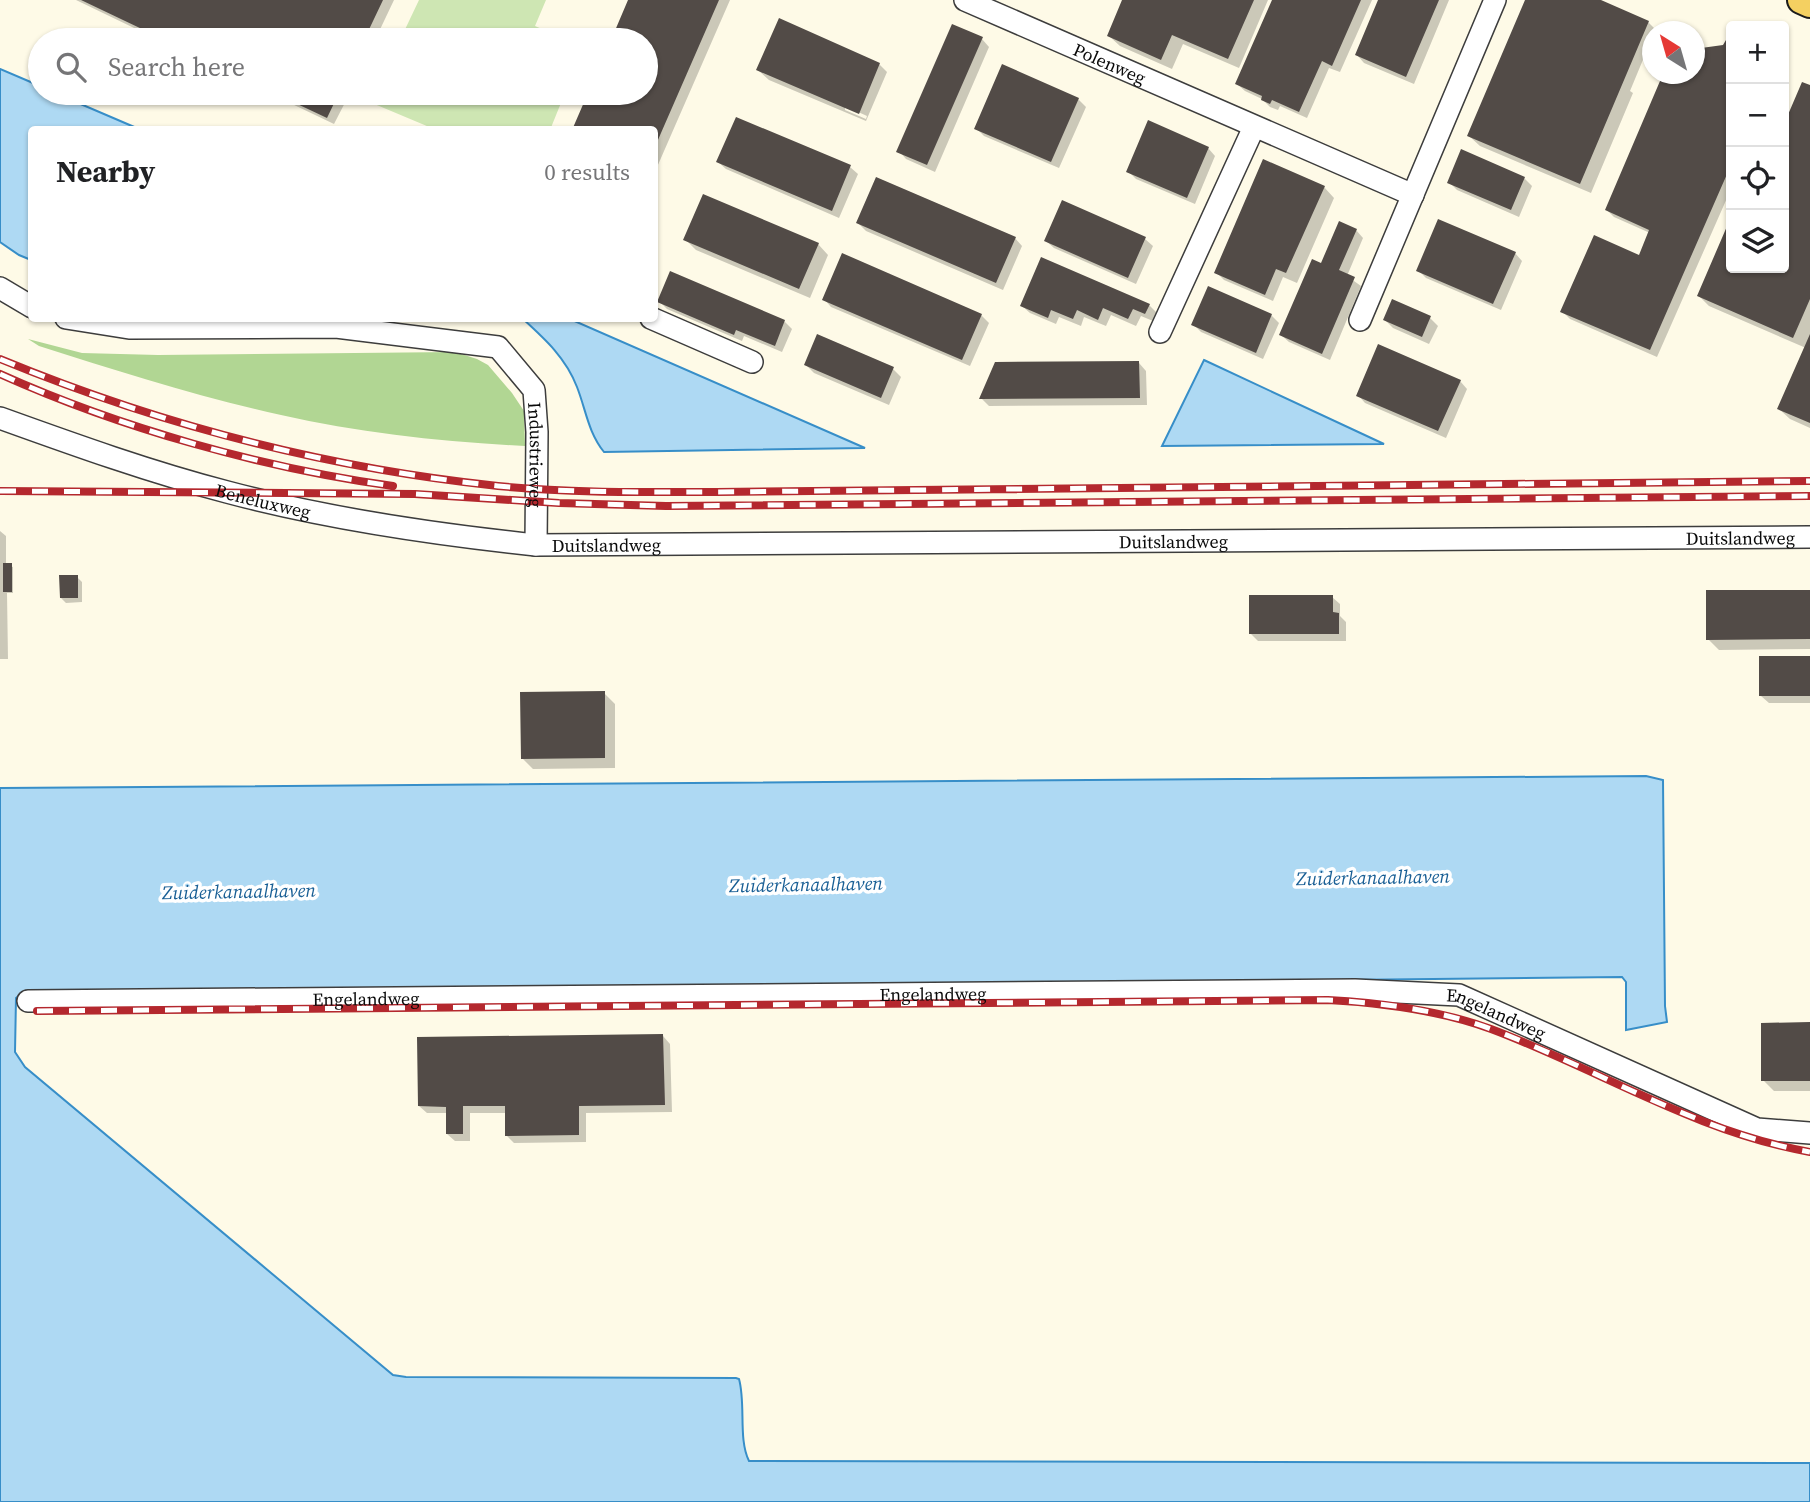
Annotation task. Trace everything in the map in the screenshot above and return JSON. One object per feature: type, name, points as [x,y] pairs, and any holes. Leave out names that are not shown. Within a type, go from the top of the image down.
[{"type":"main road","points":[[1801,0],[1810,4]]},
{"type":"street","name":"Polenweg","points":[[965,0],[1413,195]]},
{"type":"street","points":[[1360,320],[1495,0]]},
{"type":"street","points":[[1160,332],[1254,127]]},
{"type":"street","points":[[0,288],[28,305]]},
{"type":"street","points":[[658,321],[752,362]]},
{"type":"street","name":"Industrieweg","points":[[91,322],[129,328],[334,323],[498,347],[534,390],[537,432],[536,545]]},
{"type":"street","name":"Beneluxweg","points":[[0,418],[109,457],[265,502],[442,534],[536,545]]},
{"type":"street","name":"Duitslandweg","points":[[536,545],[1810,537]]},
{"type":"street","name":"Engelandweg","points":[[28,1001],[1355,990],[1459,995],[1757,1129],[1810,1133]]},
{"type":"green space","points":[[419,0],[546,0],[535,26],[540,28],[406,28]]},
{"type":"green space","points":[[377,105],[560,105],[552,126],[427,126]]},
{"type":"green space","points":[[28,339],[82,353],[158,355],[455,352],[488,365],[512,393],[524,411],[525,446],[402,436],[281,415],[129,374],[39,346]]},
{"type":"water","points":[[0,69],[28,81],[28,105],[83,105],[132,126],[28,126],[28,259],[0,242]]},
{"type":"water","points":[[526,322],[577,322],[865,448],[604,452],[591,429],[577,387],[567,367]]},
{"type":"water","points":[[1204,360],[1384,444],[1162,446]]},
{"type":"water","name":"Zuiderkanaalhaven","points":[[1646,776],[1663,780],[1667,1022],[1626,1030],[1626,982],[1622,977],[21,994],[16,998],[15,1052],[25,1067],[393,1375],[736,1378],[739,1379],[741,1389],[744,1442],[749,1461],[1810,1463],[1810,1502],[0,1502],[0,788]]},
{"type":"building","points":[[81,0],[383,0],[370,28],[140,28]]},
{"type":"building","points":[[628,0],[719,0],[658,140],[658,126],[574,126],[583,105],[658,105],[658,28],[616,28]]},
{"type":"building","points":[[1122,0],[1254,0],[1228,59],[1172,35],[1161,60],[1107,36]]},
{"type":"building","points":[[1272,0],[1361,0],[1332,66],[1322,61],[1299,112],[1272,100],[1270,104],[1261,100],[1262,96],[1235,84]]},
{"type":"building","points":[[1378,0],[1439,0],[1406,77],[1355,55]]},
{"type":"building","points":[[1525,0],[1601,0],[1649,21],[1642,21],[1642,38],[1580,184],[1467,136]]},
{"type":"building","points":[[779,18],[880,63],[859,114],[756,70]]},
{"type":"building","points":[[952,24],[983,37],[927,165],[896,152]]},
{"type":"building","points":[[1726,40],[1726,176],[1650,350],[1560,312],[1594,235],[1639,255],[1649,230],[1605,210],[1659,84],[1705,84],[1705,47],[1723,45]]},
{"type":"building","points":[[1002,64],[1079,98],[1051,162],[974,129]]},
{"type":"building","points":[[1802,82],[1810,85],[1810,299],[1793,338],[1697,296],[1726,229],[1726,273],[1789,273],[1789,112]]},
{"type":"building","points":[[299,105],[333,105],[327,118]]},
{"type":"building","points":[[736,117],[851,165],[832,211],[716,162]]},
{"type":"building","points":[[1148,120],[1209,147],[1187,198],[1126,172]]},
{"type":"building","points":[[1461,149],[1525,177],[1511,210],[1447,183]]},
{"type":"building","points":[[1263,159],[1325,186],[1286,273],[1276,269],[1265,295],[1214,273]]},
{"type":"building","points":[[876,177],[1016,237],[996,283],[856,223]]},
{"type":"building","points":[[703,194],[819,243],[799,289],[683,240]]},
{"type":"building","points":[[1062,200],[1146,237],[1128,278],[1044,241]]},
{"type":"building","points":[[1438,219],[1516,252],[1493,304],[1416,271]]},
{"type":"building","points":[[1339,221],[1357,229],[1339,270],[1355,277],[1322,354],[1279,335],[1312,259],[1321,263]]},
{"type":"building","points":[[842,253],[982,314],[962,360],[822,300]]},
{"type":"building","points":[[1041,257],[1150,304],[1145,314],[1133,309],[1128,319],[1103,308],[1098,320],[1077,310],[1073,319],[1051,310],[1048,318],[1020,306]]},
{"type":"building","points":[[670,271],[785,320],[775,346],[736,330],[734,335],[658,302]]},
{"type":"building","points":[[1208,286],[1272,314],[1256,353],[1191,325]]},
{"type":"building","points":[[1392,299],[1431,316],[1422,337],[1383,320]]},
{"type":"building","points":[[817,334],[894,367],[881,398],[804,365]]},
{"type":"building","points":[[1810,334],[1810,423],[1777,409]]},
{"type":"building","points":[[1378,344],[1461,380],[1438,431],[1356,396]]},
{"type":"building","points":[[1139,361],[1140,398],[979,399],[995,362]]},
{"type":"building","points":[[3,563],[12,563],[12,592],[3,592]]},
{"type":"building","points":[[59,575],[78,575],[78,598],[60,598]]},
{"type":"building","points":[[1706,590],[1810,590],[1810,639],[1706,640]]},
{"type":"building","points":[[1249,595],[1333,595],[1333,612],[1339,613],[1339,634],[1249,634]]},
{"type":"building","points":[[1759,656],[1810,656],[1810,696],[1759,696]]},
{"type":"building","points":[[605,691],[605,758],[521,759],[520,692]]},
{"type":"building","points":[[1810,1022],[1810,1081],[1761,1081],[1761,1023]]},
{"type":"building","points":[[663,1034],[665,1105],[579,1106],[579,1135],[505,1136],[505,1106],[463,1106],[463,1134],[446,1134],[446,1107],[418,1106],[417,1037]]},
{"type":"railway","points":[[0,359],[121,404],[244,440],[370,468],[525,488],[607,492],[716,492],[1810,481]]},
{"type":"railway","points":[[0,374],[94,412],[193,444],[294,468],[393,486]]},
{"type":"railway","points":[[0,491],[415,494],[559,503],[666,506],[1810,496]]},
{"type":"railway","points":[[37,1011],[1349,1001],[1411,1008],[1471,1022],[1531,1045],[1687,1115],[1768,1143],[1810,1152]]}]
